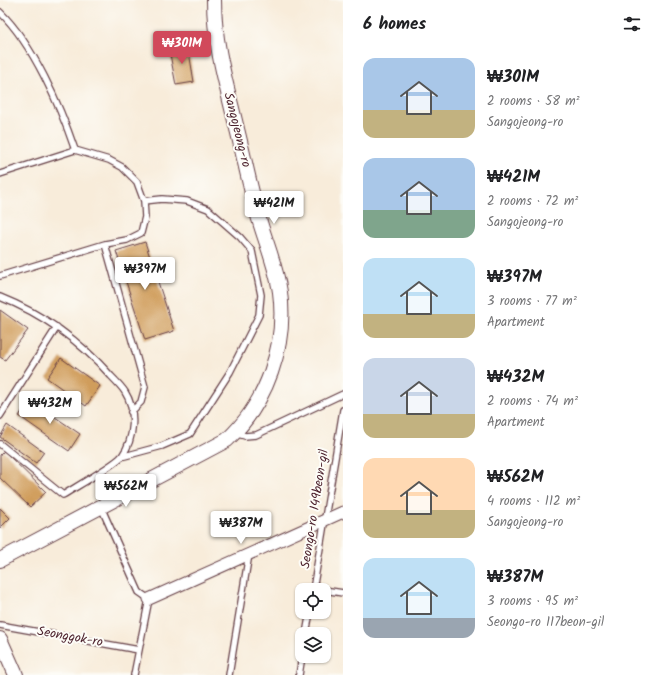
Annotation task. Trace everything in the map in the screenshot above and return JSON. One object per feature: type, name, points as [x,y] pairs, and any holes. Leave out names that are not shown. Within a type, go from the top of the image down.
[{"type":"street","name":"Sangojeong-ro","points":[[0,560],[227,440],[235,433],[259,398],[272,373],[282,320],[280,291],[273,262],[259,219],[219,53],[214,0]]},
{"type":"street","points":[[149,599],[343,512]]},
{"type":"street","points":[[0,639],[16,675]]},
{"type":"lane","points":[[0,12],[9,21],[36,61],[69,133],[75,150]]},
{"type":"lane","points":[[0,174],[75,150],[109,160],[122,167],[136,182],[144,201],[145,217],[141,233],[127,240],[105,244],[0,276]]},
{"type":"lane","points":[[0,444],[63,495],[121,457],[162,446],[190,434],[230,372],[259,315],[262,295],[252,251],[240,237],[208,209],[187,201],[162,199],[144,201]]},
{"type":"lane","points":[[105,244],[145,387],[141,402],[131,412]]},
{"type":"lane","points":[[0,297],[14,302],[57,327],[98,361],[126,393],[131,412],[133,433],[121,457]]},
{"type":"lane","points":[[0,416],[57,327]]},
{"type":"lane","points":[[235,433],[245,436],[256,435],[343,394]]},
{"type":"lane","name":"Seongo-ro 149beon-gil","points":[[314,583],[343,410]]},
{"type":"lane","points":[[101,506],[139,592],[149,599],[134,675]]},
{"type":"lane","points":[[229,675],[249,554]]},
{"type":"lane","name":"Seongo-ro 149beon-gil","points":[[331,591],[343,593]]},
{"type":"lane","name":"Seonggok-ro","points":[[0,625],[139,650]]},
{"type":"lane","points":[[299,675],[301,663]]},
{"type":"building","points":[[188,46],[194,82],[176,85],[169,49]]},
{"type":"building","points":[[145,242],[174,331],[145,340],[116,251]]},
{"type":"building","points":[[0,310],[28,330],[5,360],[0,357]]},
{"type":"building","points":[[61,358],[100,386],[86,406],[47,378]]},
{"type":"building","points":[[30,400],[80,434],[69,451],[19,416]]},
{"type":"building","points":[[7,425],[44,452],[36,463],[0,437]]},
{"type":"building","points":[[4,451],[46,492],[30,507],[0,478],[0,455]]},
{"type":"building","points":[[0,508],[10,518],[0,528]]}]
